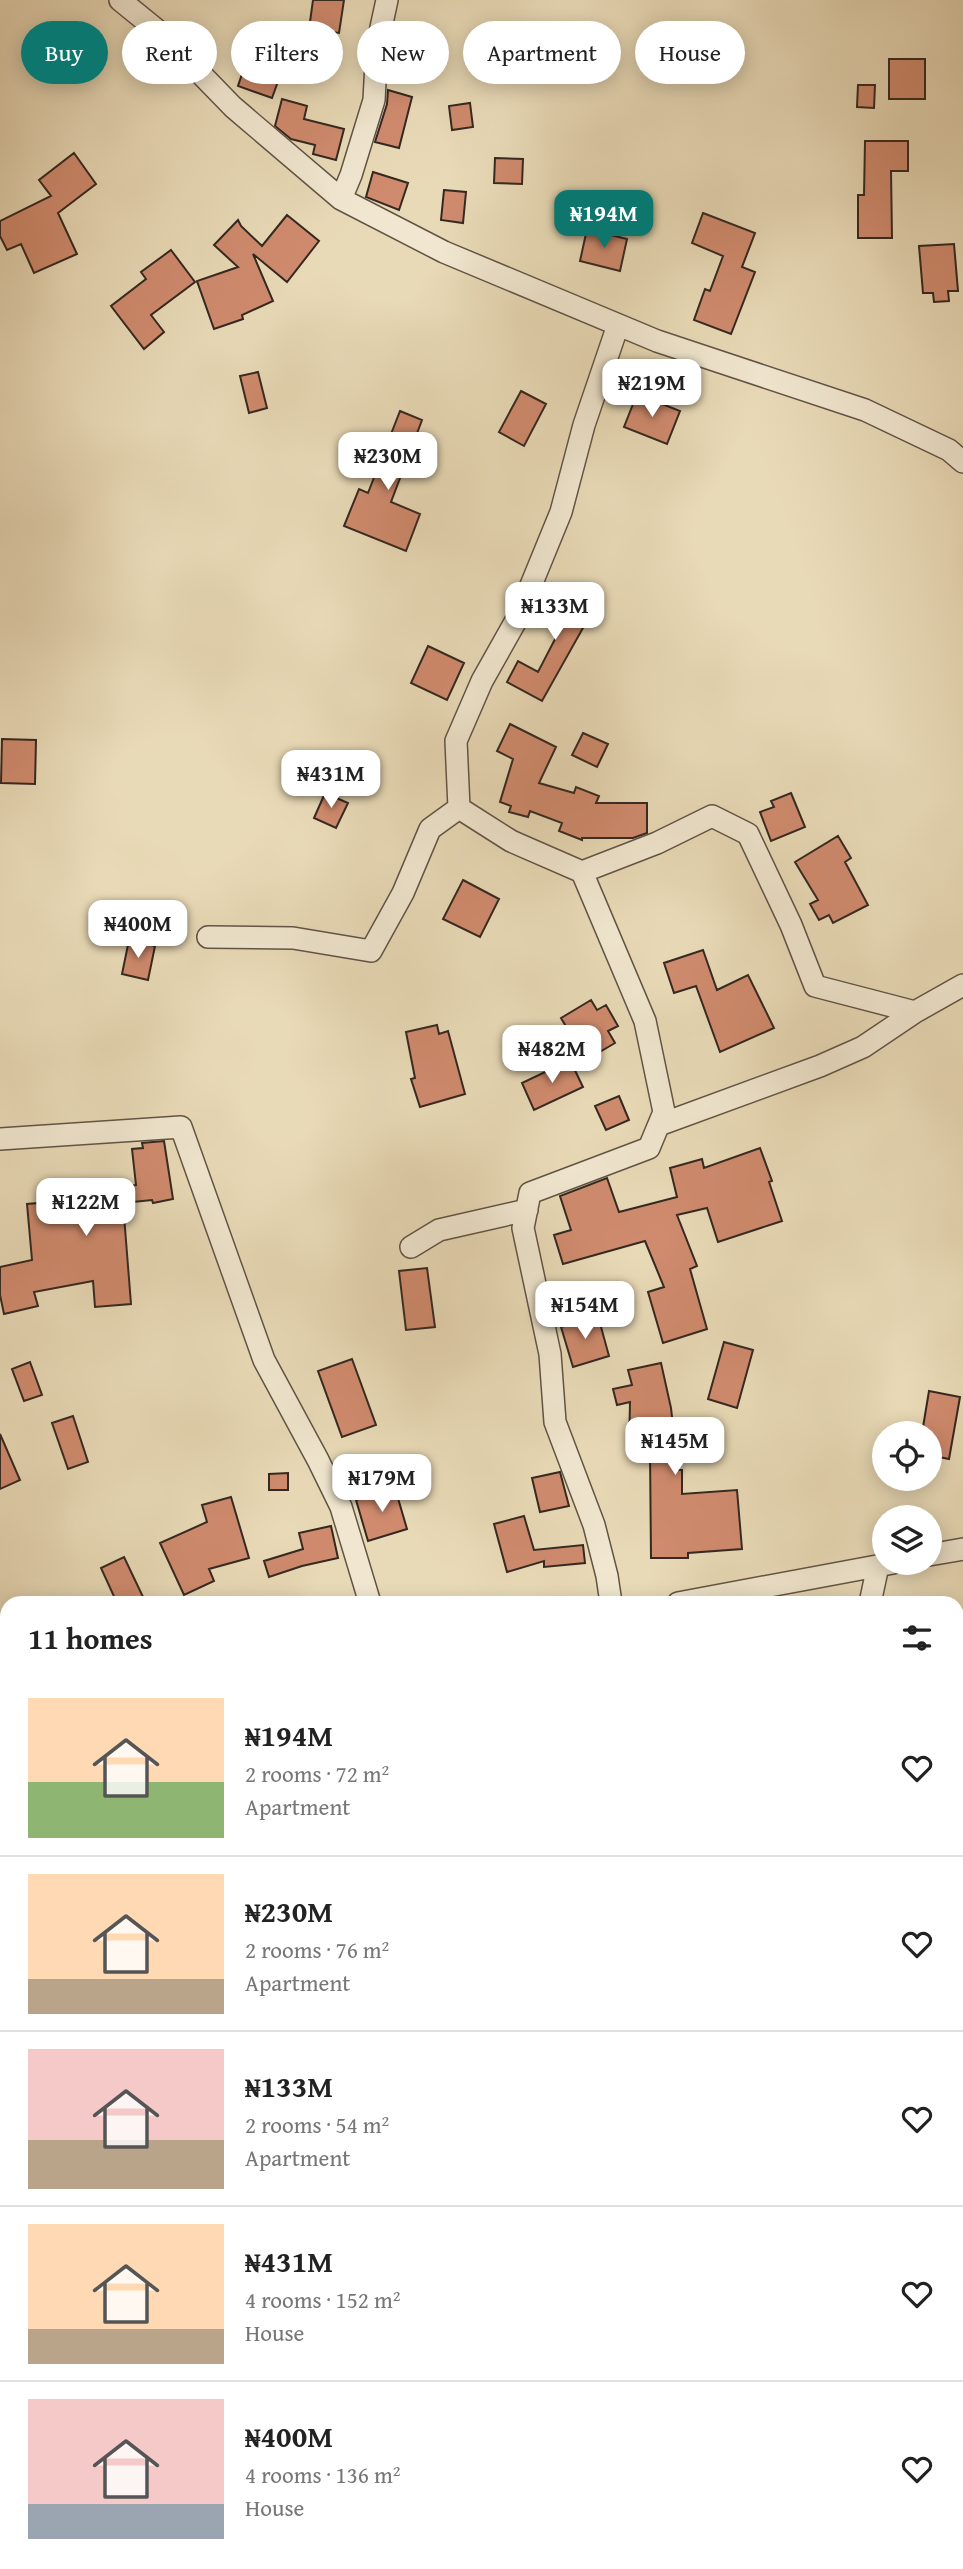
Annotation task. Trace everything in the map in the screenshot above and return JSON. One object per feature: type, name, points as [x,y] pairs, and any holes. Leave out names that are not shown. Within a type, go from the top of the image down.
[{"type":"street","points":[[120,0],[163,34],[233,107],[341,199],[444,252],[657,341],[865,410],[949,450],[963,462]]},
{"type":"street","points":[[341,199],[351,175],[373,100],[377,46],[387,0]]},
{"type":"street","points":[[459,808],[456,741],[482,681],[518,617],[561,512],[584,425],[618,325]]},
{"type":"street","points":[[459,808],[511,841],[582,872],[645,1021],[664,1112],[649,1148],[530,1193],[523,1228],[550,1354],[555,1422],[594,1525],[610,1596]]},
{"type":"street","points":[[208,937],[293,938],[371,951],[403,892],[430,829],[459,808]]},
{"type":"street","points":[[582,872],[657,843],[712,816],[748,834],[791,925],[815,986],[915,1012]]},
{"type":"street","points":[[659,1125],[820,1066],[863,1047],[915,1012],[963,985]]},
{"type":"street","points":[[0,1139],[181,1127],[190,1145],[264,1360],[341,1507],[368,1596]]},
{"type":"street","points":[[411,1247],[439,1230],[527,1210]]},
{"type":"street","points":[[942,1553],[963,1549]]},
{"type":"street","points":[[715,1596],[872,1567]]},
{"type":"street","points":[[873,1596],[881,1575]]},
{"type":"building","points":[[313,0],[344,0],[341,21],[310,21]]},
{"type":"building","points":[[889,59],[925,59],[925,99],[889,99]]},
{"type":"building","points":[[239,84],[277,84],[272,98],[238,86]]},
{"type":"building","points":[[858,85],[875,85],[874,108],[857,107]]},
{"type":"building","points":[[388,90],[412,97],[399,148],[375,142],[387,104]]},
{"type":"building","points":[[282,99],[307,106],[304,119],[344,129],[336,160],[313,154],[315,145],[291,139],[275,126]]},
{"type":"building","points":[[470,103],[473,127],[452,130],[449,106]]},
{"type":"building","points":[[865,141],[908,141],[908,171],[891,171],[892,238],[858,238],[858,195],[864,195]]},
{"type":"building","points":[[74,153],[96,184],[58,213],[77,254],[34,273],[21,244],[7,250],[0,236],[0,221],[51,196],[39,180]]},
{"type":"building","points":[[495,158],[523,159],[522,184],[494,183]]},
{"type":"building","points":[[373,172],[408,183],[399,210],[366,197]]},
{"type":"building","points":[[444,190],[466,192],[463,223],[441,220]]},
{"type":"building","points":[[703,213],[755,233],[742,267],[755,272],[731,334],[694,320],[705,289],[710,291],[723,256],[692,243]]},
{"type":"building","points":[[287,215],[319,241],[287,282],[253,254],[273,301],[242,315],[243,319],[214,329],[197,281],[238,267],[214,245],[238,220],[262,246]]},
{"type":"building","points":[[587,229],[627,239],[620,271],[580,261]]},
{"type":"building","points":[[954,244],[958,291],[948,291],[949,301],[934,302],[933,293],[923,293],[919,246]]},
{"type":"building","points":[[171,250],[195,282],[151,315],[164,332],[144,349],[111,306],[146,279],[141,272]]},
{"type":"building","points":[[258,372],[267,408],[249,413],[240,376]]},
{"type":"building","points":[[521,391],[546,404],[524,446],[499,432]]},
{"type":"building","points":[[637,394],[680,411],[667,444],[624,427]]},
{"type":"building","points":[[400,411],[422,420],[391,502],[420,514],[406,551],[344,526],[359,489],[368,493]]},
{"type":"building","points":[[552,583],[597,603],[542,701],[507,682],[518,661],[538,672],[566,618],[546,611],[551,599],[546,597]]},
{"type":"building","points":[[428,646],[464,663],[447,700],[411,683]]},
{"type":"building","points":[[510,724],[556,747],[539,783],[574,793],[576,787],[599,796],[596,803],[647,803],[647,833],[633,838],[582,840],[559,831],[562,823],[530,811],[528,817],[509,812],[511,806],[500,802],[513,759],[497,751]]},
{"type":"building","points":[[583,733],[608,744],[597,767],[572,755]]},
{"type":"building","points":[[2,739],[36,740],[35,784],[1,783]]},
{"type":"building","points":[[325,793],[348,803],[336,828],[314,818]]},
{"type":"building","points":[[791,793],[805,827],[771,841],[760,812],[774,807],[771,801]]},
{"type":"building","points":[[838,836],[851,858],[845,862],[868,905],[833,923],[829,915],[819,920],[810,904],[818,900],[795,862]]},
{"type":"building","points":[[463,880],[499,899],[480,937],[443,919]]},
{"type":"building","points":[[129,940],[155,946],[148,980],[122,974]]},
{"type":"building","points":[[703,950],[717,990],[748,975],[774,1028],[720,1052],[696,986],[674,993],[664,963]]},
{"type":"building","points":[[591,1000],[597,1010],[606,1005],[618,1026],[608,1031],[615,1043],[586,1060],[561,1018]]},
{"type":"building","points":[[437,1025],[439,1034],[448,1031],[465,1094],[420,1107],[411,1079],[415,1078],[406,1032]]},
{"type":"building","points":[[570,1060],[583,1087],[534,1110],[522,1083]]},
{"type":"building","points":[[619,1096],[629,1120],[606,1130],[595,1106]]},
{"type":"building","points":[[164,1141],[173,1199],[153,1203],[152,1200],[123,1203],[131,1304],[95,1307],[93,1281],[34,1292],[38,1306],[4,1314],[0,1295],[0,1267],[32,1260],[27,1204],[76,1200],[75,1190],[136,1185],[132,1149],[143,1148],[142,1143]]},
{"type":"building","points":[[760,1148],[782,1221],[718,1242],[707,1208],[677,1215],[697,1266],[690,1269],[707,1329],[663,1343],[648,1292],[664,1287],[645,1241],[563,1264],[554,1235],[571,1230],[560,1196],[607,1178],[619,1212],[677,1197],[670,1168],[702,1159],[704,1168]]},
{"type":"building","points":[[427,1268],[435,1327],[406,1330],[399,1271]]},
{"type":"building","points":[[598,1316],[609,1356],[573,1367],[561,1327]]},
{"type":"building","points":[[724,1342],[753,1350],[737,1408],[708,1399]]},
{"type":"building","points":[[352,1359],[376,1425],[342,1437],[318,1371]]},
{"type":"building","points":[[30,1362],[42,1395],[24,1401],[12,1369]]},
{"type":"building","points":[[661,1363],[671,1408],[678,1470],[682,1470],[682,1494],[737,1490],[742,1549],[688,1553],[688,1558],[651,1558],[650,1452],[637,1453],[637,1448],[629,1448],[630,1402],[617,1405],[613,1389],[632,1385],[628,1370]]},
{"type":"building","points":[[929,1391],[960,1397],[949,1459],[942,1458],[942,1421],[924,1421]]},
{"type":"building","points":[[73,1416],[88,1462],[68,1469],[52,1423]]},
{"type":"building","points":[[0,1434],[20,1480],[0,1489]]},
{"type":"building","points":[[560,1472],[569,1506],[540,1512],[532,1478]]},
{"type":"building","points":[[288,1473],[288,1490],[269,1490],[269,1474]]},
{"type":"building","points":[[395,1488],[407,1529],[368,1541],[356,1500]]},
{"type":"building","points":[[231,1497],[249,1558],[209,1569],[214,1581],[184,1595],[160,1543],[207,1522],[202,1505]]},
{"type":"building","points":[[524,1516],[534,1550],[583,1545],[585,1563],[544,1567],[544,1561],[507,1572],[494,1524]]},
{"type":"building","points":[[331,1526],[338,1558],[269,1577],[264,1561],[303,1549],[299,1533]]},
{"type":"building","points":[[124,1557],[143,1596],[114,1596],[101,1568]]}]
